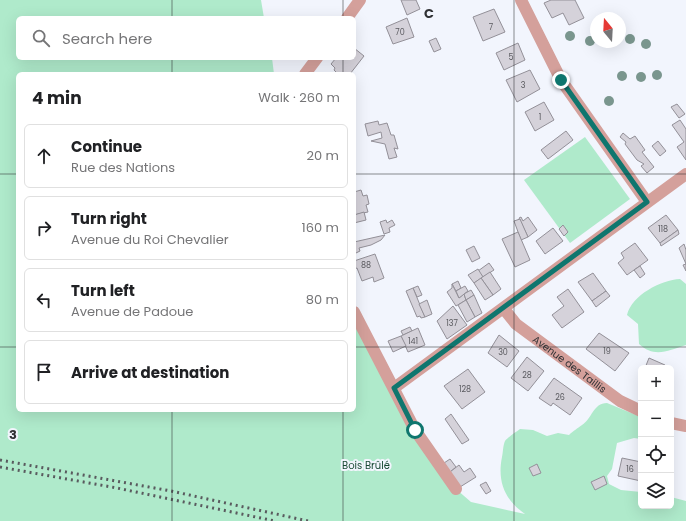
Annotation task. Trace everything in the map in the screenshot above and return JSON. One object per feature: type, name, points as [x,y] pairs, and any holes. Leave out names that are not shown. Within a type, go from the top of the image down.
[{"type":"street","points":[[348,16],[360,0]]},
{"type":"street","points":[[521,0],[561,80],[647,202]]},
{"type":"street","points":[[306,72],[316,60]]},
{"type":"street","points":[[394,388],[504,309],[686,174]]},
{"type":"street","name":"Avenue des Taillis","points":[[504,309],[516,324],[620,401],[638,410]]},
{"type":"street","points":[[356,316],[415,430],[456,489]]},
{"type":"street","points":[[674,423],[686,426]]},
{"type":"green space","name":"Bois Brûlé","points":[[0,0],[261,0],[264,16],[16,16],[16,60],[272,60],[274,72],[16,72],[16,412],[356,412],[356,315],[415,430],[456,489],[471,502],[525,514],[512,503],[504,490],[501,466],[505,441],[520,429],[533,430],[547,436],[558,433],[569,435],[585,422],[596,408],[607,403],[638,416],[638,439],[634,438],[617,443],[612,469],[607,476],[609,484],[621,490],[638,492],[638,509],[674,509],[674,498],[686,501],[686,521],[0,521]]},
{"type":"green space","points":[[585,137],[630,199],[570,243],[524,180]]},
{"type":"green space","points":[[680,279],[686,284],[686,345],[661,352],[650,351],[639,344],[638,324],[627,315],[635,301],[648,290],[664,282]]},
{"type":"building","points":[[401,0],[416,0],[420,9],[407,15]]},
{"type":"building","points":[[551,0],[575,0],[584,18],[569,25],[563,13],[552,18],[544,3]]},
{"type":"building","points":[[494,9],[505,32],[483,41],[473,17]]},
{"type":"building","points":[[407,18],[414,37],[393,44],[386,27]]},
{"type":"building","points":[[436,38],[441,49],[434,52],[429,41]]},
{"type":"building","points":[[518,43],[525,60],[504,70],[496,53]]},
{"type":"building","points":[[356,50],[364,56],[352,72],[336,72],[334,70],[335,68],[331,64],[334,60],[356,60]]},
{"type":"building","points":[[530,70],[540,89],[517,102],[506,80]]},
{"type":"building","points":[[544,102],[554,120],[535,131],[525,112]]},
{"type":"building","points":[[677,104],[685,114],[679,118],[671,107]]},
{"type":"building","points":[[680,120],[686,129],[686,160],[677,147],[684,142],[672,125]]},
{"type":"building","points":[[378,121],[379,125],[387,123],[391,135],[394,135],[398,149],[394,148],[397,157],[389,159],[385,144],[371,141],[382,138],[381,132],[368,136],[365,124]]},
{"type":"building","points":[[566,131],[573,140],[548,159],[541,150]]},
{"type":"building","points":[[623,133],[630,139],[635,136],[645,150],[642,152],[654,167],[647,173],[641,166],[644,164],[637,160],[625,144],[626,142],[620,137]]},
{"type":"building","points":[[658,141],[666,151],[660,156],[652,146]]},
{"type":"building","points":[[361,190],[363,196],[367,195],[369,204],[366,205],[368,212],[356,215],[356,191]]},
{"type":"building","points":[[364,212],[366,220],[356,222],[356,214]]},
{"type":"building","points":[[666,215],[678,230],[660,243],[648,228]]},
{"type":"building","points":[[521,217],[523,221],[528,217],[537,230],[528,237],[519,218]]},
{"type":"building","points":[[520,219],[528,237],[521,240],[514,221]]},
{"type":"building","points":[[386,220],[387,223],[392,220],[395,225],[389,228],[390,232],[384,234],[380,222]]},
{"type":"building","points":[[563,225],[568,232],[564,236],[559,229]]},
{"type":"building","points":[[553,228],[563,241],[545,254],[536,241]]},
{"type":"building","points":[[678,230],[679,234],[661,246],[660,243]]},
{"type":"building","points":[[518,232],[530,260],[515,267],[502,239]]},
{"type":"building","points":[[385,235],[381,240],[371,245],[359,248],[360,251],[356,253],[356,242]]},
{"type":"building","points":[[635,243],[648,260],[627,275],[618,263],[624,258],[621,253]]},
{"type":"building","points":[[684,244],[686,250],[686,264],[679,248]]},
{"type":"building","points":[[474,246],[480,258],[472,262],[466,250]]},
{"type":"building","points":[[375,254],[384,278],[374,282],[373,277],[362,281],[356,268],[356,260]]},
{"type":"building","points":[[489,263],[494,270],[483,277],[478,271]]},
{"type":"building","points":[[686,264],[686,271],[683,265]]},
{"type":"building","points":[[640,266],[645,274],[640,278],[634,270]]},
{"type":"building","points":[[478,269],[483,277],[474,283],[468,275]]},
{"type":"building","points":[[490,272],[501,289],[493,295],[481,278]]},
{"type":"building","points":[[593,273],[606,291],[592,301],[578,282]]},
{"type":"building","points":[[481,278],[493,295],[485,300],[474,283]]},
{"type":"building","points":[[458,281],[461,288],[456,291],[452,284]]},
{"type":"building","points":[[452,284],[459,298],[464,294],[466,300],[456,306],[447,292],[452,288]]},
{"type":"building","points":[[418,286],[422,295],[417,297],[413,288]]},
{"type":"building","points":[[465,286],[468,291],[459,298],[456,291]]},
{"type":"building","points":[[413,288],[425,317],[417,317],[406,291]]},
{"type":"building","points":[[568,289],[584,312],[562,328],[552,315],[564,306],[557,297]]},
{"type":"building","points":[[471,290],[474,295],[466,300],[464,294]]},
{"type":"building","points":[[606,291],[610,296],[596,307],[592,301]]},
{"type":"building","points":[[474,295],[482,313],[475,317],[466,300]]},
{"type":"building","points":[[427,300],[432,314],[425,317],[419,304]]},
{"type":"building","points":[[466,300],[475,317],[467,322],[458,305]]},
{"type":"building","points":[[453,306],[467,325],[447,339],[437,321]]},
{"type":"building","points":[[410,327],[412,331],[403,335],[401,331]]},
{"type":"building","points":[[418,328],[425,345],[408,352],[401,336]]},
{"type":"building","points":[[599,333],[629,353],[615,371],[586,349]]},
{"type":"building","points":[[499,335],[519,351],[507,367],[488,353]]},
{"type":"building","points":[[401,336],[406,346],[393,352],[388,341]]},
{"type":"building","points":[[527,357],[544,371],[528,391],[511,378]]},
{"type":"building","points":[[649,358],[665,365],[646,365]]},
{"type":"building","points":[[468,369],[485,392],[462,409],[444,386]]},
{"type":"building","points":[[554,378],[582,398],[570,415],[553,403],[551,406],[539,398]]},
{"type":"building","points":[[451,414],[469,440],[462,444],[445,419]]},
{"type":"building","points":[[622,458],[638,461],[638,480],[618,476]]},
{"type":"building","points":[[450,459],[456,467],[450,472],[444,463]]},
{"type":"building","points":[[537,464],[541,473],[533,476],[529,468]]},
{"type":"building","points":[[459,465],[464,472],[470,468],[476,477],[460,487],[450,472]]},
{"type":"building","points":[[604,476],[607,484],[595,490],[591,482]]},
{"type":"building","points":[[486,482],[491,491],[486,494],[480,485]]},
{"type":"railway","points":[[0,460],[171,491],[308,521]]},
{"type":"railway","points":[[0,467],[117,488],[275,521]]},
{"type":"route","points":[[415,430],[394,388],[504,309],[647,202],[561,80]]}]
